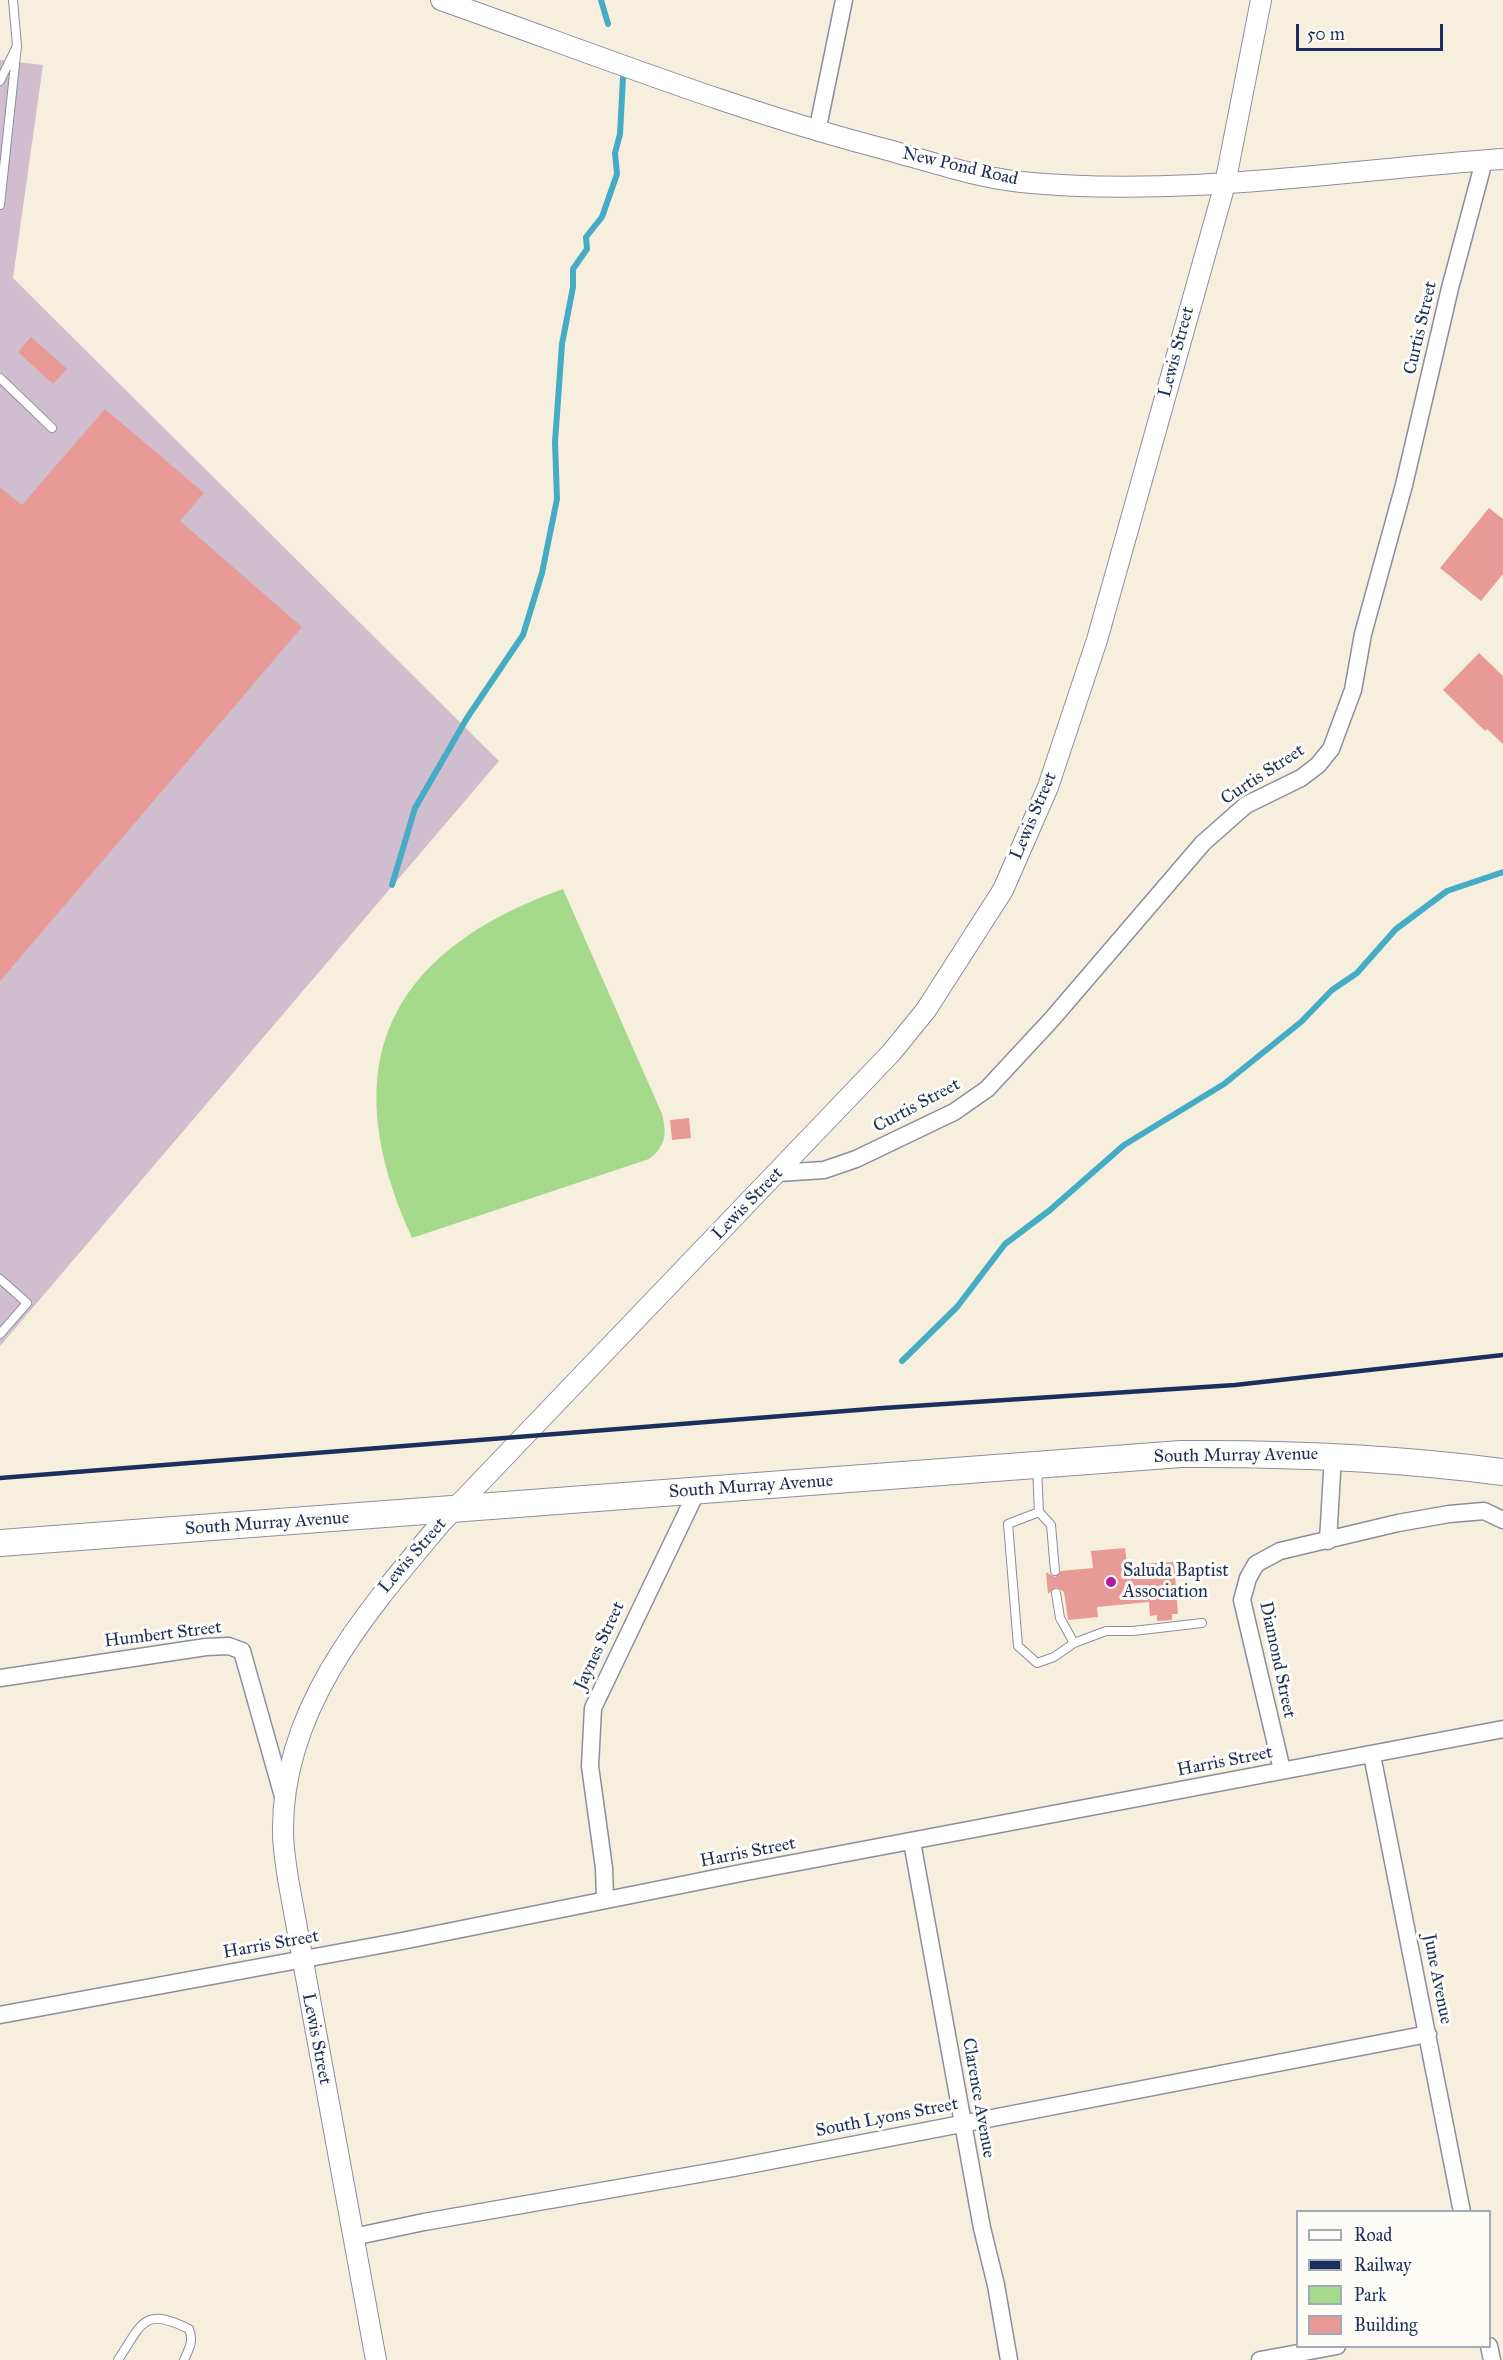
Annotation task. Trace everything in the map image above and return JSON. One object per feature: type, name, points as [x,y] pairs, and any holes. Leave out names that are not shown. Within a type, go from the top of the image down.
[{"type":"main road","name":"South Murray Avenue","points":[[0,1544],[1181,1454],[1334,1456],[1503,1472]]},
{"type":"street","name":"New Pond Road","points":[[441,0],[817,132],[1019,182],[1108,187],[1225,184],[1493,160]]},
{"type":"street","points":[[817,132],[844,0]]},
{"type":"street","name":"Lewis Street","points":[[376,2360],[301,1960],[283,1834],[289,1773],[304,1718],[336,1659],[372,1605],[453,1510],[617,1336],[854,1094],[926,1010],[1003,890],[1048,787],[1097,640],[1225,184],[1261,0]]},
{"type":"street","name":"Curtis Street","points":[[778,1173],[824,1170],[855,1159],[954,1112],[987,1089],[1052,1019],[1203,843],[1246,805],[1301,778],[1318,765],[1331,748],[1353,690],[1363,634],[1404,485],[1450,288],[1493,160]]},
{"type":"street","points":[[1328,1541],[1334,1456]]},
{"type":"street","name":"Jaynes Street","points":[[605,1900],[604,1868],[590,1766],[593,1708],[697,1491]]},
{"type":"street","name":"Diamond Street","points":[[1282,1770],[1242,1600],[1248,1578],[1256,1564],[1280,1551],[1398,1523],[1449,1514],[1484,1511],[1503,1520]]},
{"type":"street","name":"Humbert Street","points":[[0,1678],[206,1647],[229,1646],[242,1651],[285,1805]]},
{"type":"street","name":"Harris Street","points":[[0,2015],[301,1960],[1503,1729]]},
{"type":"street","name":"June Avenue","points":[[1372,1755],[1462,2210]]},
{"type":"street","name":"Clarence Avenue","points":[[912,1842],[1009,2360]]},
{"type":"street","name":"South Lyons Street","points":[[353,2237],[963,2124],[1428,2034]]},
{"type":"street","points":[[1260,2360],[1326,2348]]},
{"type":"lane","points":[[0,205],[17,46],[13,0]]},
{"type":"lane","points":[[0,81],[17,46]]},
{"type":"lane","points":[[0,378],[52,428]]},
{"type":"lane","points":[[0,1279],[27,1303],[0,1334]]},
{"type":"lane","points":[[1037,1465],[1039,1512],[1051,1525],[1055,1571]]},
{"type":"lane","points":[[1039,1512],[1008,1524],[1018,1646],[1037,1663],[1054,1657],[1074,1643],[1106,1631],[1202,1623]]},
{"type":"lane","points":[[1056,1593],[1060,1618],[1074,1643]]},
{"type":"lane","points":[[118,2360],[142,2323],[153,2317],[166,2317],[189,2328],[192,2336],[191,2346],[184,2360]]},
{"type":"shaded area","points":[[0,60],[43,65],[13,278],[499,761],[0,1346]]},
{"type":"green space","points":[[563,889],[662,1114],[665,1134],[662,1144],[649,1159],[412,1238],[389,1176],[377,1120],[378,1069],[392,1023],[417,982],[454,946],[502,915]]},
{"type":"building","points":[[31,337],[67,369],[53,384],[18,352]]},
{"type":"building","points":[[105,409],[204,493],[180,521],[302,627],[0,981],[0,487],[22,505]]},
{"type":"building","points":[[1489,508],[1503,519],[1503,574],[1481,601],[1440,568]]},
{"type":"building","points":[[1479,653],[1503,676],[1503,744],[1487,729],[1485,731],[1443,690]]},
{"type":"building","points":[[689,1118],[691,1138],[672,1140],[670,1120]]},
{"type":"building","name":"Saluda Baptist Association","points":[[1125,1548],[1127,1565],[1174,1562],[1178,1614],[1172,1614],[1172,1620],[1157,1621],[1157,1615],[1150,1616],[1149,1602],[1097,1607],[1098,1617],[1068,1620],[1064,1592],[1056,1587],[1048,1594],[1046,1572],[1055,1577],[1061,1571],[1093,1568],[1091,1551]]},
{"type":"waterway","points":[[601,0],[608,24]]},
{"type":"waterway","points":[[392,885],[415,808],[467,718],[523,635],[542,573],[557,499],[555,442],[562,344],[573,287],[573,269],[587,249],[586,237],[602,217],[617,174],[615,153],[620,134],[623,78]]},
{"type":"waterway","points":[[902,1361],[957,1307],[1005,1244],[1050,1210],[1124,1145],[1224,1084],[1301,1022],[1332,990],[1357,973],[1396,929],[1447,891],[1503,872]]},
{"type":"railway","points":[[0,1478],[883,1408],[1235,1385],[1503,1355]]},
{"type":"place","name":"Saluda Baptist Association","points":[[1111,1582]]}]
